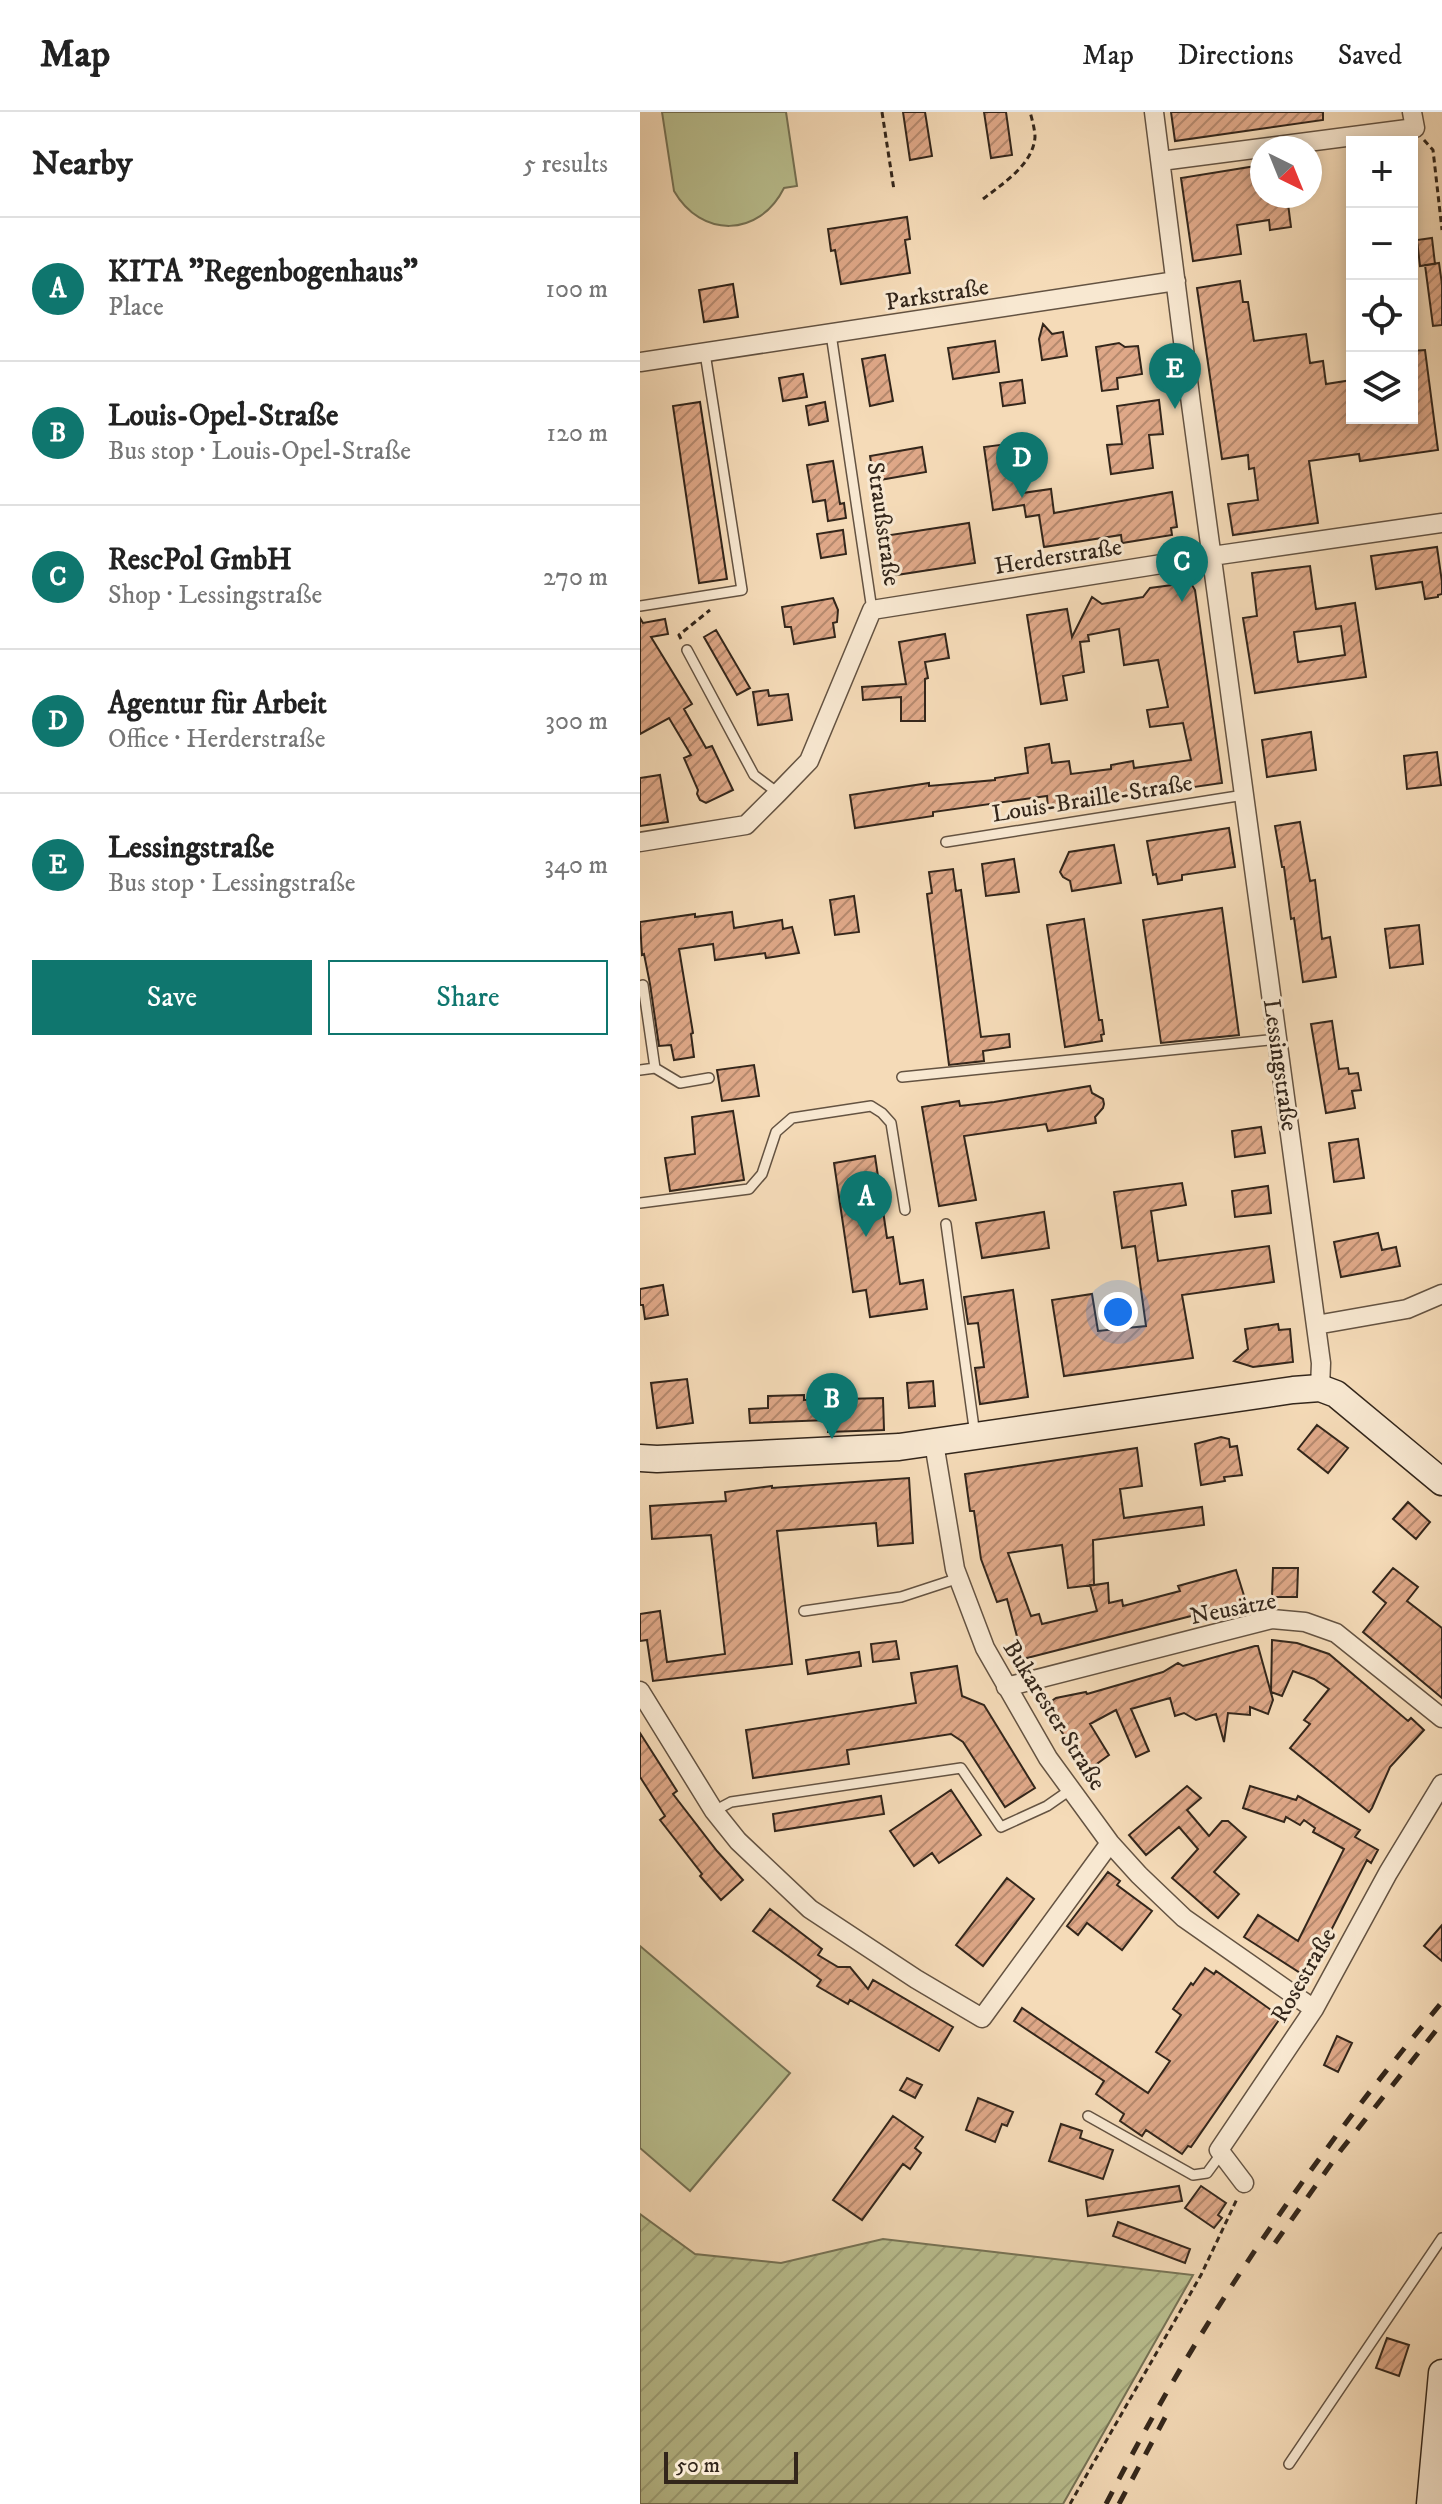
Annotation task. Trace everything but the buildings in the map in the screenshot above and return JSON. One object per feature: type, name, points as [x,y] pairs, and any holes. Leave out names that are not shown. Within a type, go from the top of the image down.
[{"type":"main road","points":[[640,1458],[818,1452],[934,1443],[1320,1388],[1336,1394],[1442,1482]]},
{"type":"main road","points":[[1435,2490],[1442,2373]]},
{"type":"street","name":"Lessingstraße","points":[[1154,112],[1321,1363],[1320,1388]]},
{"type":"street","points":[[1161,161],[1414,120]]},
{"type":"street","name":"Parkstraße","points":[[640,362],[1176,281]]},
{"type":"street","name":"Herderstraße","points":[[872,610],[1442,523]]},
{"type":"street","name":"Straußstraße","points":[[640,842],[746,825],[778,793],[809,761],[872,610]]},
{"type":"street","points":[[1316,1325],[1407,1309],[1442,1294]]},
{"type":"street","name":"Bukarester Straße","points":[[934,1443],[959,1578],[985,1648],[1048,1758],[1110,1843],[1184,1918],[1314,2009]]},
{"type":"street","name":"Neusätze","points":[[1006,1687],[1272,1619],[1305,1622],[1336,1633],[1442,1718]]},
{"type":"street","points":[[640,1691],[714,1811],[738,1841],[810,1909],[982,2018],[1110,1843]]},
{"type":"street","name":"Rosestraße","points":[[1221,2154],[1219,2150],[1314,2009],[1388,1873],[1442,1784]]},
{"type":"street","points":[[1221,2154],[1244,2183]]},
{"type":"lane","name":"Straußstraße","points":[[831,334],[872,610]]},
{"type":"lane","points":[[640,606],[742,590],[705,353]]},
{"type":"lane","points":[[687,650],[754,775],[778,793]]},
{"type":"lane","name":"Louis-Braille-Straße","points":[[946,842],[1244,795]]},
{"type":"lane","points":[[640,986],[643,985],[655,1068]]},
{"type":"lane","points":[[902,1077],[1278,1039]]},
{"type":"lane","points":[[640,1070],[655,1068],[680,1083],[709,1078]]},
{"type":"lane","points":[[640,1203],[749,1189],[762,1174],[776,1132],[792,1118],[871,1106],[891,1123],[905,1210]]},
{"type":"lane","points":[[946,1224],[975,1438]]},
{"type":"lane","points":[[804,1611],[901,1597],[959,1578]]},
{"type":"lane","points":[[714,1811],[731,1802],[961,1768],[1001,1827],[1047,1806],[1070,1790]]},
{"type":"lane","points":[[1088,2116],[1193,2175],[1207,2173],[1221,2154]]},
{"type":"lane","points":[[1289,2464],[1442,2238]]},
{"type":"path","points":[[882,112],[894,190]]},
{"type":"path","points":[[983,199],[1015,173],[1028,157],[1035,137],[1030,112]]},
{"type":"path","points":[[1414,120],[1416,139],[1425,140],[1433,150],[1442,230]]},
{"type":"path","points":[[687,650],[679,635],[727,593]]},
{"type":"path","points":[[1070,2504],[1201,2275],[1244,2183]]},
{"type":"green space","points":[[662,112],[786,112],[797,186],[784,188],[760,216],[745,223],[730,226],[714,224],[699,217],[685,206],[674,191]]},
{"type":"green space","points":[[640,1946],[790,2073],[690,2191],[640,2148]]},
{"type":"green space","points":[[640,2214],[695,2254],[781,2263],[883,2239],[1193,2275],[1063,2504],[640,2504]]},
{"type":"railway","points":[[1106,2504],[1155,2413],[1236,2279],[1353,2113],[1442,2002]]},
{"type":"railway","points":[[1275,2243],[1341,2150],[1442,2023]]},
{"type":"railway","points":[[1119,2504],[1168,2412]]},
{"type":"place","name":"Lessingstraße","points":[[1175,409]]},
{"type":"place","name":"Agentur für Arbeit","points":[[1022,498]]},
{"type":"place","name":"RescPol GmbH","points":[[1182,602]]},
{"type":"place","name":"KITA \"Regenbogenhaus\"","points":[[866,1237]]},
{"type":"place","name":"Louis-Opel-Straße","points":[[832,1439]]}]
